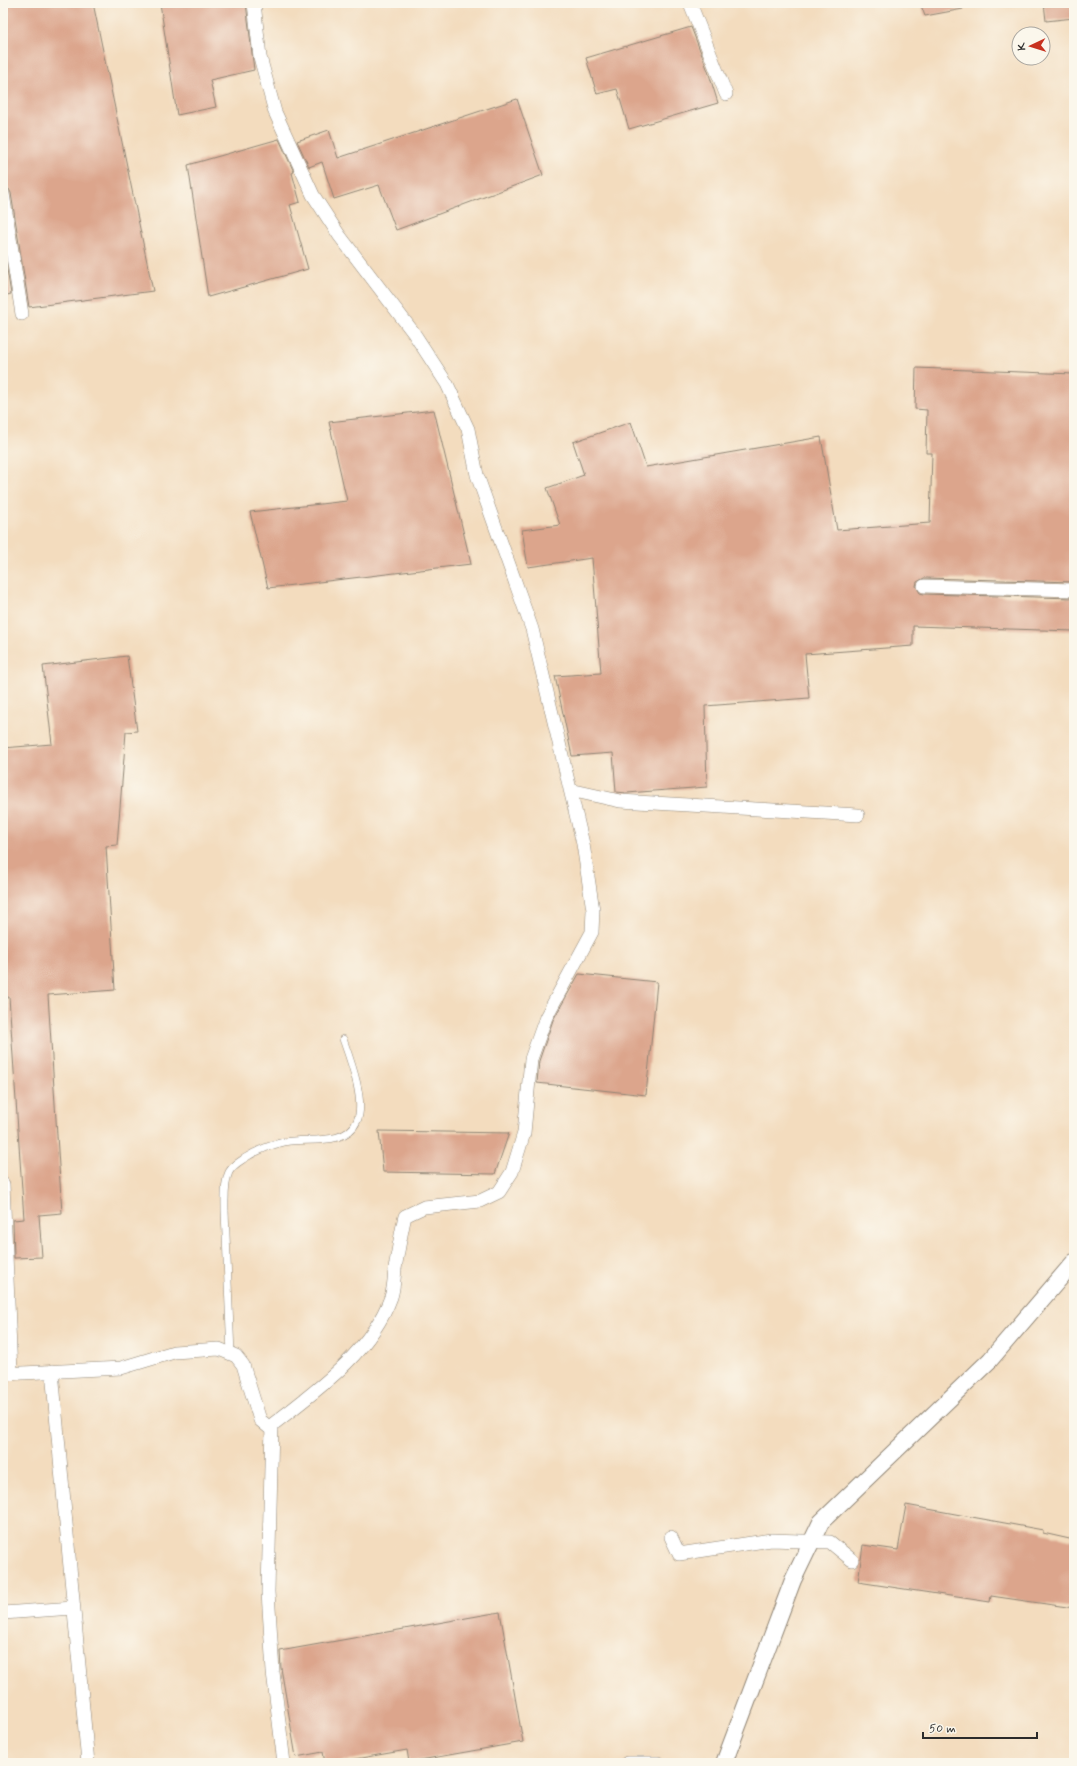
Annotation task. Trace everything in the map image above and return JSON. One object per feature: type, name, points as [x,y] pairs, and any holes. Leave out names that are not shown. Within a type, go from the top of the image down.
[{"type":"street","points":[[254,3],[260,57],[275,112],[313,195],[339,235],[413,332],[447,384],[468,429],[477,475],[532,629],[583,844],[593,910],[592,932],[546,1017],[531,1059],[524,1133],[512,1172],[499,1192],[480,1201],[424,1207],[405,1216],[400,1237],[391,1296],[376,1326],[350,1359],[311,1394],[272,1425],[268,1592],[273,1672],[284,1763]]},
{"type":"street","points":[[690,3],[726,94]]},
{"type":"street","points":[[3,194],[22,314]]},
{"type":"street","points":[[924,586],[1074,590]]},
{"type":"street","points":[[570,790],[620,801],[858,815]]},
{"type":"street","points":[[3,1184],[7,1373],[121,1368],[174,1352],[219,1350],[236,1356],[243,1366],[260,1420],[272,1430]]},
{"type":"street","points":[[724,1763],[793,1580],[821,1522],[990,1360],[1074,1262]]},
{"type":"street","points":[[52,1371],[88,1763]]},
{"type":"street","points":[[671,1538],[680,1554],[771,1540],[830,1542],[852,1560]]},
{"type":"street","points":[[3,1613],[73,1608]]},
{"type":"street","points":[[627,1763],[658,1763]]},
{"type":"lane","points":[[231,1354],[225,1211],[229,1172],[235,1164],[253,1153],[285,1142],[334,1138],[352,1129],[357,1121],[358,1100],[356,1077],[344,1039]]},
{"type":"building","points":[[3,3],[93,3],[153,291],[29,307],[11,193],[9,189],[3,186]]},
{"type":"building","points":[[160,3],[246,3],[254,70],[210,80],[216,107],[177,115]]},
{"type":"building","points":[[920,3],[962,3],[963,9],[925,16]]},
{"type":"building","points":[[1044,3],[1074,3],[1074,18],[1046,21]]},
{"type":"building","points":[[691,27],[708,71],[718,103],[629,129],[617,89],[597,94],[586,58]]},
{"type":"building","points":[[517,99],[543,175],[396,230],[379,185],[334,199],[322,162],[309,167],[297,141],[329,130],[338,158]]},
{"type":"building","points":[[279,139],[294,172],[292,173],[300,202],[290,205],[308,269],[208,297],[188,165]]},
{"type":"building","points":[[3,245],[11,294],[3,296]]},
{"type":"building","points":[[916,368],[1074,374],[1074,582],[924,578],[917,582],[916,586],[920,593],[924,594],[1074,598],[1074,631],[913,626],[913,646],[805,654],[809,698],[705,706],[707,787],[627,793],[616,792],[613,753],[572,756],[555,676],[601,673],[592,558],[528,567],[522,530],[560,525],[547,488],[584,475],[573,442],[631,422],[646,467],[821,437],[837,530],[930,523],[932,453],[926,453],[927,410],[915,409]]},
{"type":"building","points":[[434,410],[471,564],[268,588],[250,512],[347,501],[329,422]]},
{"type":"building","points":[[127,656],[137,731],[126,732],[117,845],[106,846],[115,990],[48,995],[62,1213],[39,1215],[42,1257],[14,1258],[13,1220],[24,1219],[9,997],[3,998],[3,748],[52,744],[43,666]]},
{"type":"building","points":[[579,974],[657,982],[646,1095],[537,1083],[539,1061],[553,1020]]},
{"type":"building","points":[[379,1131],[509,1133],[495,1174],[383,1172]]},
{"type":"building","points":[[906,1505],[1043,1530],[1043,1533],[1074,1540],[1074,1608],[991,1596],[990,1602],[858,1582],[863,1545],[898,1550]]},
{"type":"building","points":[[500,1612],[523,1742],[409,1762],[407,1750],[332,1763],[325,1763],[323,1752],[296,1757],[281,1668],[280,1651]]}]
